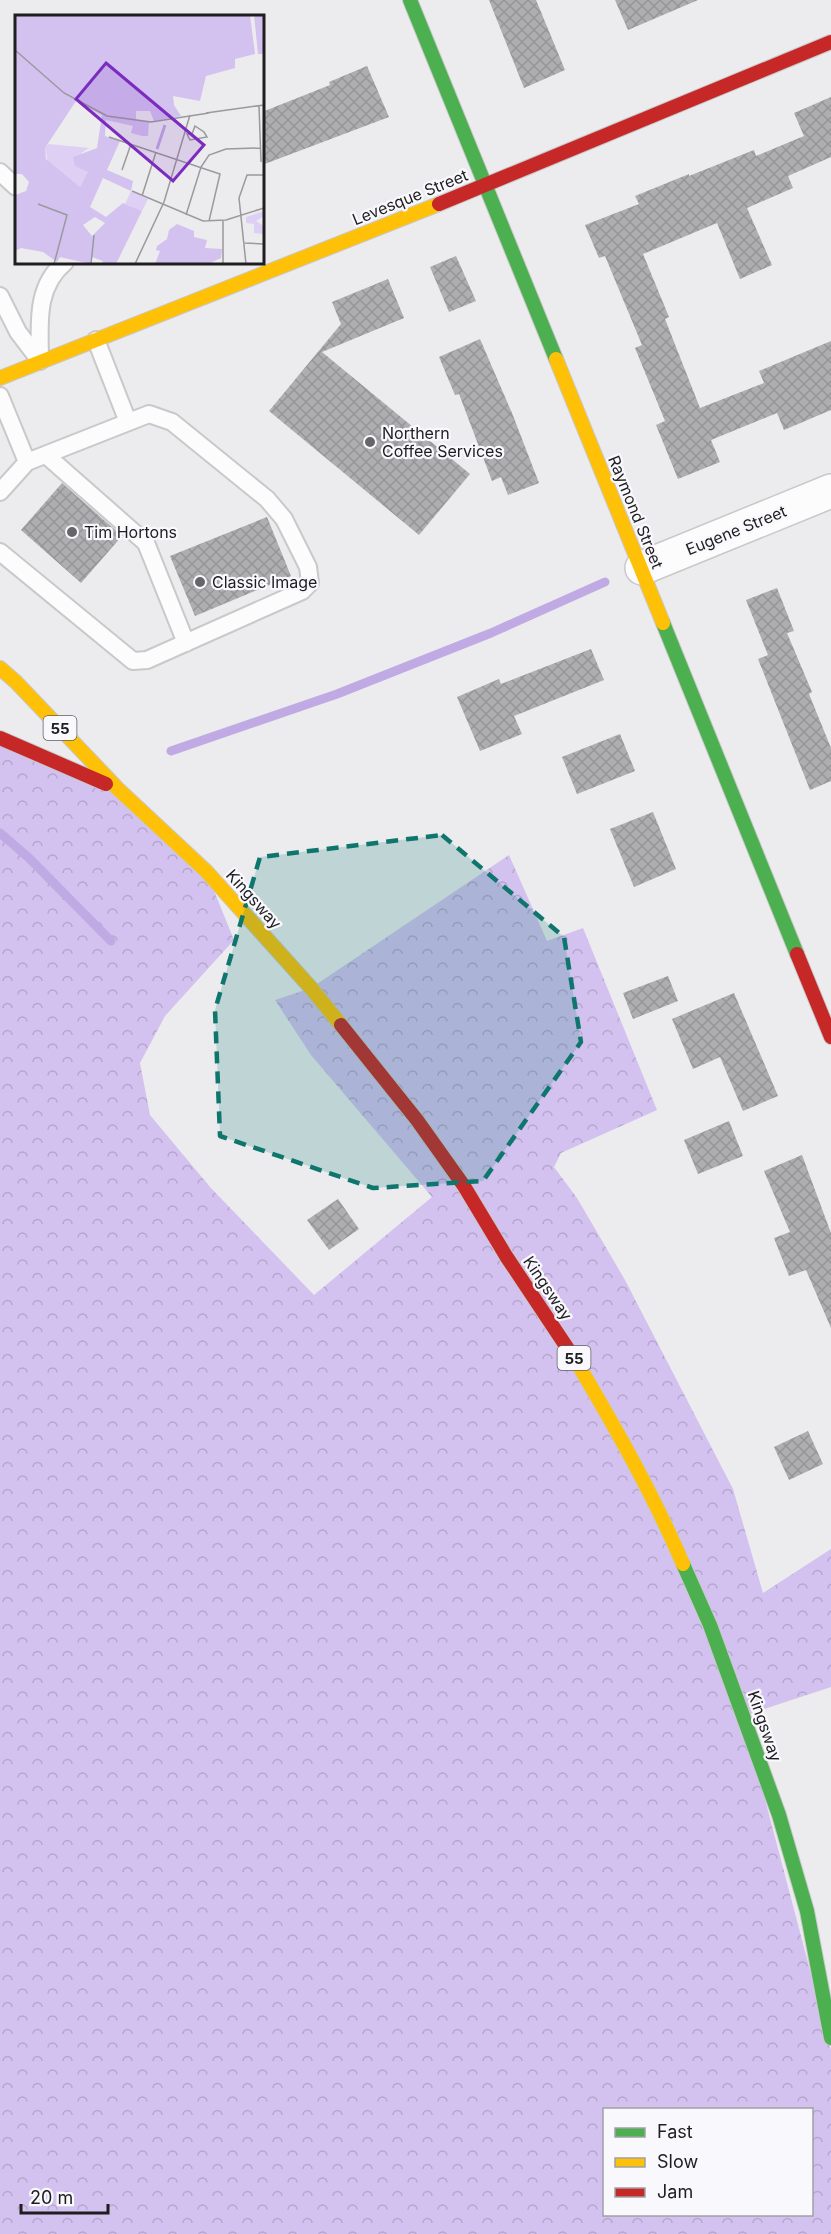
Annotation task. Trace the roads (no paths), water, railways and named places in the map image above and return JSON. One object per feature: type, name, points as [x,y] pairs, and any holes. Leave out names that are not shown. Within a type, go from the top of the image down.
[{"type":"street","name":"Raymond Street","points":[[410,0],[484,186],[642,568],[822,989],[831,1037]]},
{"type":"street","name":"Levesque Street","points":[[0,378],[484,186],[831,42]]},
{"type":"street","name":"Eugene Street","points":[[642,568],[831,491]]},
{"type":"street","name":"Kingsway","points":[[0,668],[118,789],[206,871],[297,971],[405,1103],[464,1186],[506,1256],[569,1349],[626,1447],[670,1533],[710,1625],[778,1815],[807,1911],[830,2031]]},
{"type":"street","name":"Kingsway","points":[[0,738],[118,789]]},
{"type":"lane","points":[[0,172],[15,187]]},
{"type":"lane","points":[[40,362],[41,298],[48,283],[63,264]]},
{"type":"lane","points":[[0,296],[18,332],[40,362]]},
{"type":"lane","points":[[96,340],[128,422]]},
{"type":"lane","points":[[0,396],[27,462]]},
{"type":"lane","points":[[0,492],[27,462],[149,414],[172,422],[267,499],[285,519],[308,567],[310,583],[302,591],[186,643],[147,660],[133,661],[0,552]]},
{"type":"lane","points":[[46,455],[146,543],[186,643]]},
{"type":"waterway","points":[[171,751],[337,694],[491,633],[605,582]]},
{"type":"waterway","points":[[0,833],[29,858],[111,941]]},
{"type":"place","name":"Northern Coffee Services","points":[[370,442]]},
{"type":"place","name":"Tim Hortons","points":[[72,532]]},
{"type":"place","name":"Classic Image","points":[[200,582]]}]
